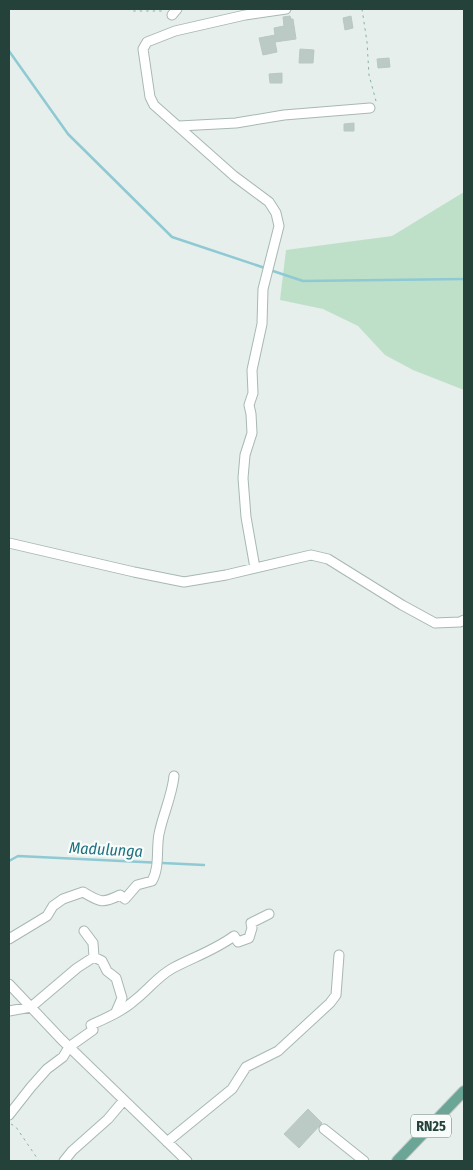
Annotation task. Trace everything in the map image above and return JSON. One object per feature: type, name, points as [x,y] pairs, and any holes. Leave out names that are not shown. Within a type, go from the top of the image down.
[{"type":"main road","name":"RN25","points":[[398,1161],[464,1091]]},
{"type":"street","points":[[254,568],[246,516],[243,478],[245,456],[252,433],[249,405],[253,394],[252,370],[262,324],[263,289],[279,226],[276,213],[269,202],[234,176],[154,105],[150,97],[142,54],[146,42],[176,31],[246,15],[286,9]]},
{"type":"street","points":[[179,126],[236,123],[284,115],[370,108]]},
{"type":"street","points":[[9,543],[184,582],[311,555],[328,558],[402,605],[435,623],[460,622],[464,620]]},
{"type":"street","points":[[9,939],[46,916],[53,906],[63,899],[83,892],[98,901],[107,902],[120,895],[125,898],[137,885],[152,881],[157,872],[156,856],[159,835],[172,793],[174,776]]},
{"type":"street","points":[[9,1115],[47,1069],[63,1057],[69,1047],[93,1030],[91,1025],[135,1001],[158,979],[195,956],[220,946],[234,936],[238,942],[249,938],[252,928],[251,922],[269,914]]},
{"type":"street","points":[[84,931],[93,943],[94,957]]},
{"type":"street","points":[[167,1142],[232,1089],[246,1067],[278,1051],[330,1003],[336,995],[339,955]]},
{"type":"street","points":[[94,957],[102,961],[107,971],[116,978],[122,998],[115,1012]]},
{"type":"street","points":[[9,1011],[31,1007],[77,968],[94,957]]},
{"type":"street","points":[[9,984],[69,1047],[167,1142],[182,1160]]},
{"type":"street","points":[[64,1161],[72,1151],[108,1119],[124,1100]]},
{"type":"street","points":[[324,1129],[364,1161]]},
{"type":"path","points":[[127,9],[133,11],[175,12]]},
{"type":"path","points":[[362,9],[369,75],[376,99],[374,106],[370,108]]},
{"type":"path","points":[[9,1123],[16,1128],[40,1161]]},
{"type":"green space","points":[[464,192],[464,390],[413,370],[385,355],[358,326],[323,309],[280,300],[286,250],[392,236]]},
{"type":"building","points":[[290,16],[293,19],[296,39],[275,42],[277,52],[263,55],[259,38],[275,35],[274,28],[284,26],[283,17]]},
{"type":"building","points":[[351,16],[353,28],[345,30],[343,18]]},
{"type":"building","points":[[300,49],[314,50],[313,63],[299,63]]},
{"type":"building","points":[[389,58],[390,67],[378,68],[377,59]]},
{"type":"building","points":[[282,73],[282,83],[270,83],[269,74]]},
{"type":"building","points":[[354,123],[354,131],[344,131],[344,124]]},
{"type":"building","points":[[308,1109],[322,1123],[299,1148],[284,1134]]},
{"type":"waterway","points":[[9,51],[68,134],[172,237],[265,268]]},
{"type":"waterway","points":[[270,270],[303,281],[464,279]]},
{"type":"waterway","name":"Madulunga","points":[[9,861],[18,856],[204,865]]}]
